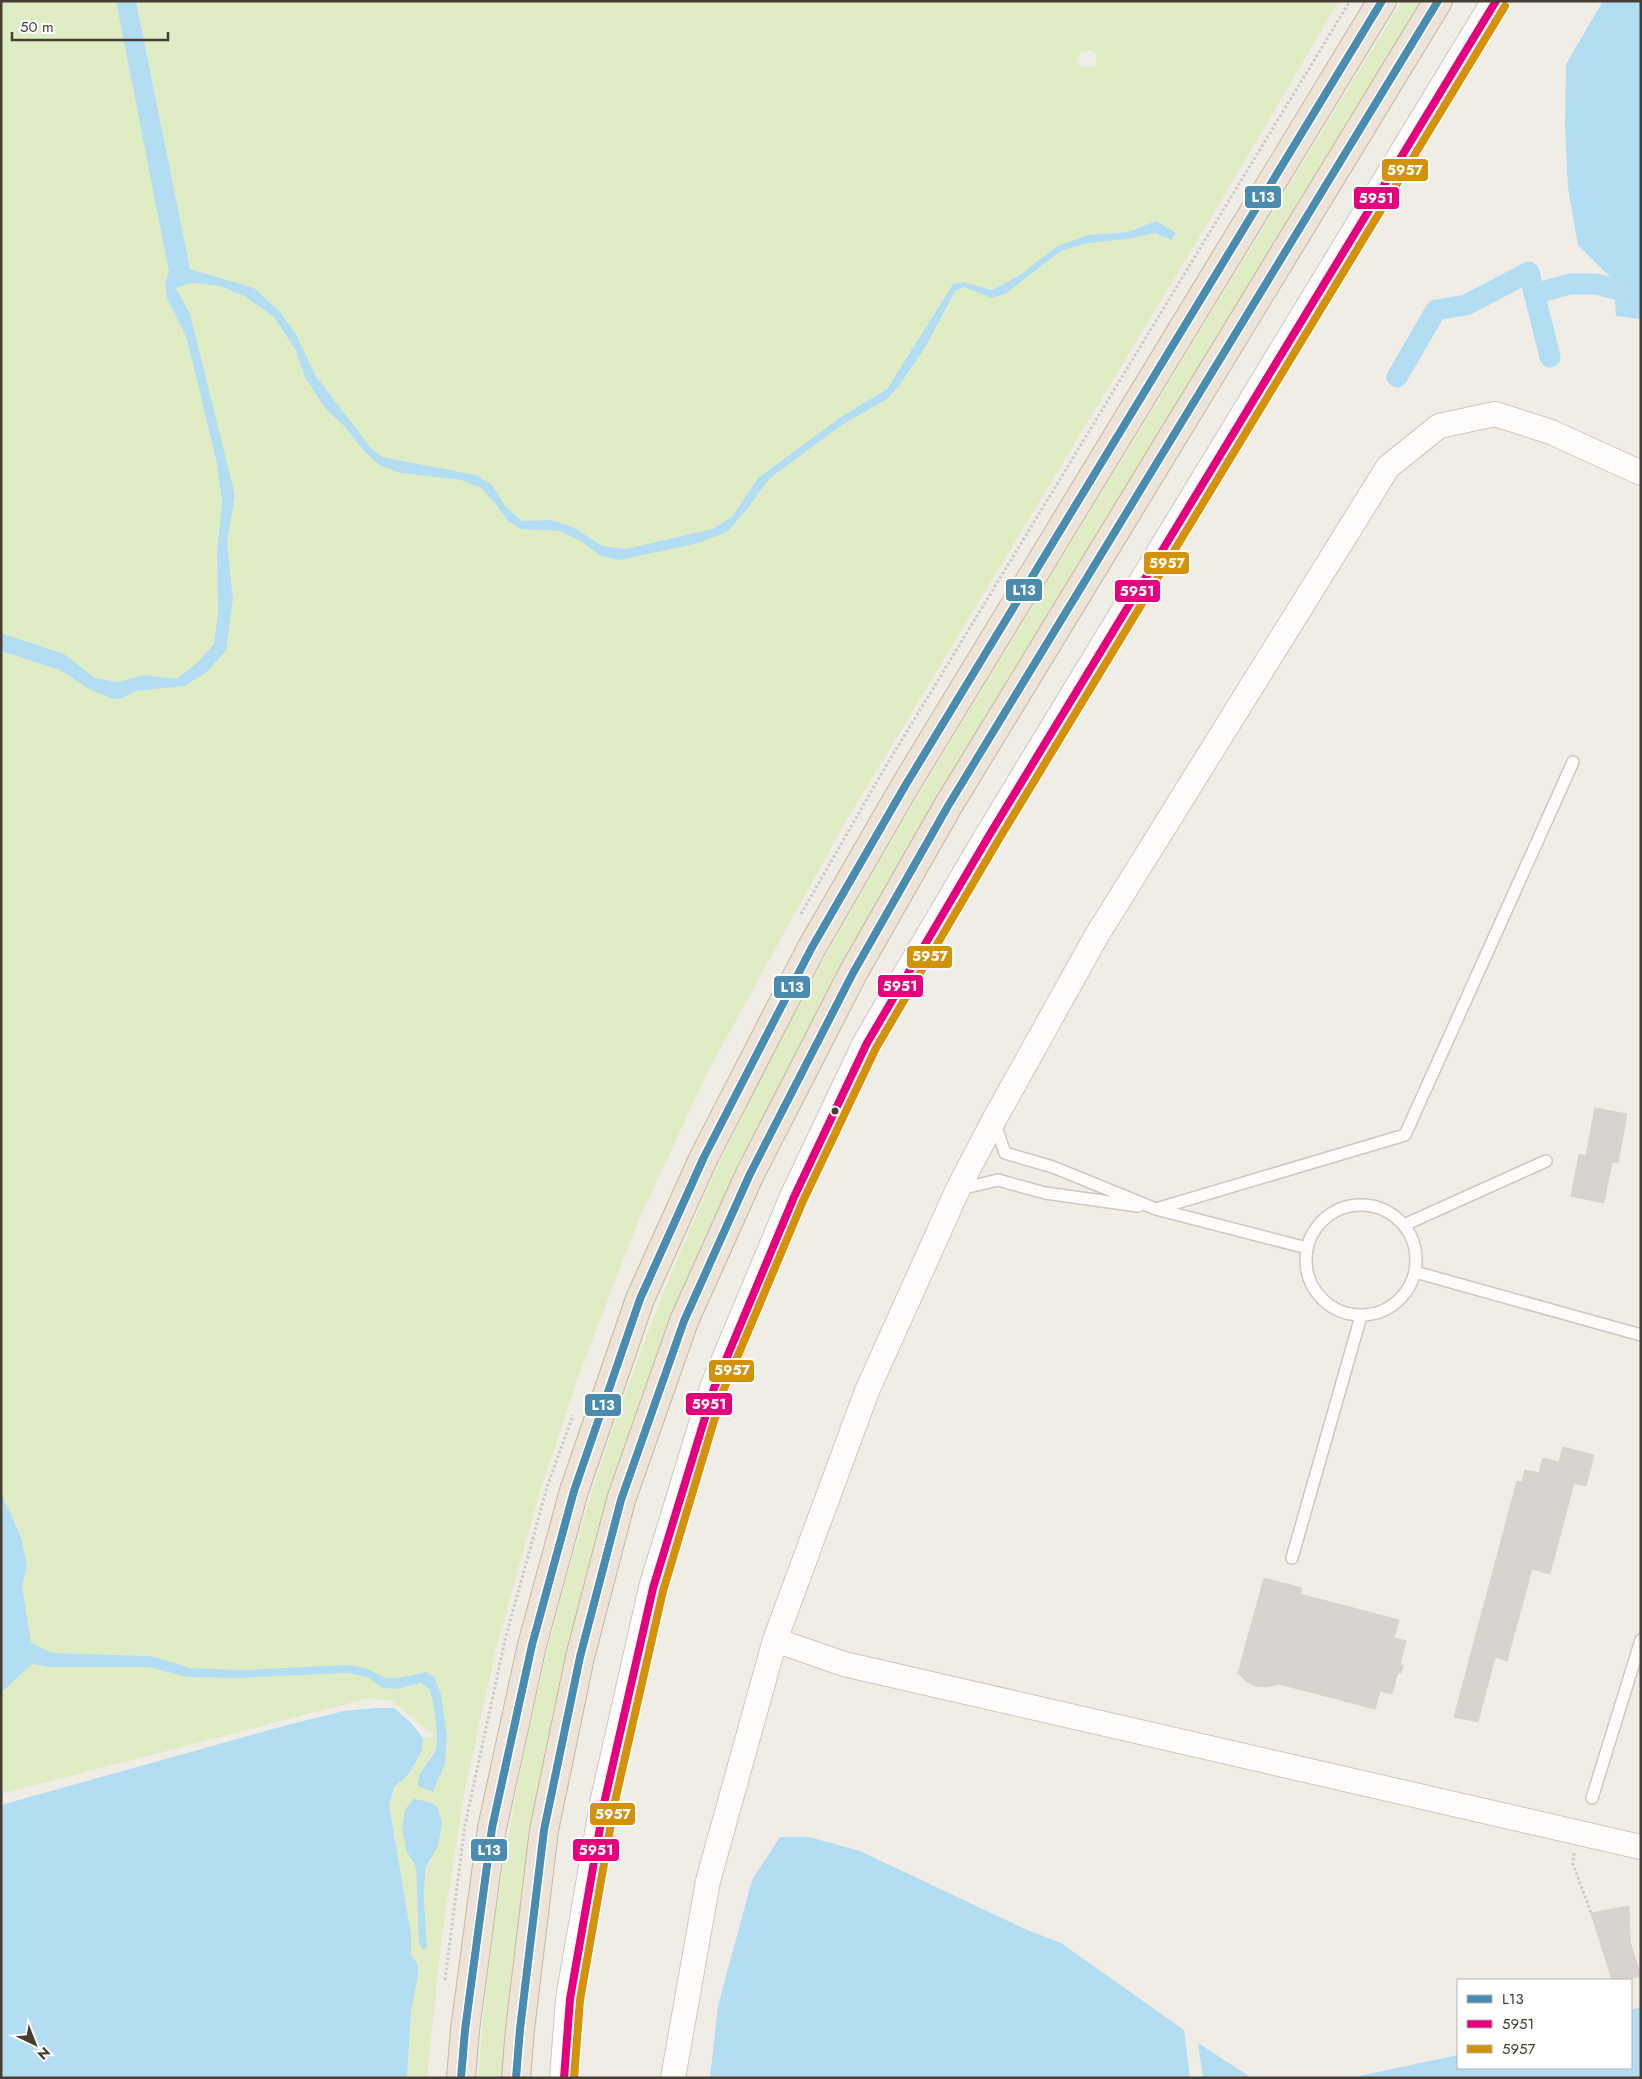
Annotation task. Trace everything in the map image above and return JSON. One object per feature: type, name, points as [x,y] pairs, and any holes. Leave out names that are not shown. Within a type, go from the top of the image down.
[{"type":"highway","points":[[461,2078],[465,2030],[492,1828],[532,1645],[574,1491],[640,1299],[704,1157],[812,949],[905,786],[1382,1]]},
{"type":"highway","points":[[516,2078],[520,2029],[544,1830],[580,1657],[621,1500],[684,1321],[750,1174],[867,948],[948,806],[1438,1]]},
{"type":"street","points":[[564,2078],[570,1998],[605,1799],[653,1588],[714,1388],[794,1197],[867,1043],[985,842],[1496,1]]},
{"type":"street","points":[[674,2078],[708,1881],[775,1640],[867,1391],[958,1189],[994,1120],[1097,935],[1388,467],[1439,426],[1495,414],[1551,432],[1641,473]]},
{"type":"street","points":[[775,1640],[844,1664],[1641,1847]]},
{"type":"lane","points":[[994,1120],[1006,1153],[1053,1167],[1156,1209],[1404,1135],[1573,762]]},
{"type":"lane","points":[[1404,1225],[1546,1161]]},
{"type":"lane","points":[[958,1189],[998,1180],[1045,1193],[1156,1209],[1307,1248]]},
{"type":"lane","points":[[1361,1204],[1385,1210],[1404,1225],[1415,1247],[1416,1272],[1405,1294],[1386,1310],[1362,1316],[1337,1311],[1318,1295],[1307,1273],[1307,1248],[1317,1226],[1336,1210],[1361,1204]]},
{"type":"lane","points":[[1416,1272],[1641,1335]]},
{"type":"lane","points":[[1292,1558],[1362,1316]]},
{"type":"lane","points":[[1592,1798],[1641,1640]]},
{"type":"path","points":[[1576,1832],[1573,1864],[1591,1913]]},
{"type":"green space","points":[[1,1],[116,1],[169,272],[165,283],[167,298],[187,339],[217,464],[222,502],[217,552],[218,612],[214,644],[197,663],[177,679],[143,675],[118,682],[94,678],[64,654],[1,633]]},
{"type":"green space","points":[[136,1],[1339,1],[1208,223],[843,826],[707,1073],[637,1224],[581,1369],[538,1498],[496,1648],[464,1794],[442,1934],[427,2078],[407,2078],[411,2011],[418,1976],[411,1955],[411,1934],[389,1805],[394,1787],[408,1775],[422,1751],[423,1738],[435,1736],[392,1701],[369,1698],[1,1794],[1,1693],[32,1664],[48,1667],[148,1667],[187,1677],[240,1678],[347,1673],[367,1677],[383,1688],[396,1689],[421,1683],[428,1688],[435,1708],[436,1737],[435,1749],[422,1770],[433,1792],[445,1764],[447,1736],[426,1672],[398,1678],[385,1678],[366,1668],[243,1670],[191,1668],[150,1656],[53,1653],[31,1643],[22,1586],[27,1566],[21,1537],[1,1492],[1,651],[60,670],[89,689],[123,698],[135,691],[185,686],[208,671],[233,599],[227,542],[235,495],[190,314],[175,288],[192,283],[220,286],[244,296],[274,317],[295,349],[306,379],[325,408],[345,427],[365,452],[400,473],[461,480],[481,488],[508,521],[521,529],[560,531],[582,542],[601,556],[727,532],[770,478],[842,425],[887,399],[899,386],[926,346],[954,291],[964,287],[991,298],[1005,294],[1061,251],[1088,243],[1128,239],[1155,233],[1172,240],[1156,221],[1128,232],[1087,235],[1057,246],[1020,275],[992,290],[963,282],[953,284],[887,389],[841,417],[758,478],[732,517],[712,530],[626,549],[602,546],[575,528],[551,520],[522,521],[506,507],[492,485],[476,475],[382,457],[371,448],[315,375],[296,334],[279,311],[254,288],[190,269]],"holes":[[[1092,50],[1096,53],[1096,65],[1091,67],[1080,66],[1077,60],[1081,52]],[[433,1857],[425,1869],[424,1903],[419,1944],[416,1866]]]},
{"type":"green space","points":[[1402,1],[1423,1],[1114,511],[653,1377],[505,2078],[478,2078],[491,1953],[510,1829],[535,1705],[565,1584],[601,1463],[643,1345],[690,1228],[743,1114],[778,1046],[889,845]]},
{"type":"water","points":[[116,1],[136,1],[190,269],[254,288],[279,311],[296,334],[315,375],[371,448],[382,457],[476,475],[492,485],[506,507],[522,521],[551,520],[575,528],[602,546],[626,549],[712,529],[732,517],[758,478],[841,417],[887,389],[953,284],[963,282],[992,290],[1020,275],[1057,246],[1088,235],[1128,232],[1156,221],[1176,233],[1172,240],[1155,233],[1128,239],[1088,243],[1061,251],[1005,294],[991,298],[964,287],[955,291],[926,346],[899,386],[887,399],[842,425],[770,478],[727,532],[695,544],[619,560],[601,556],[582,542],[560,531],[521,529],[508,521],[481,488],[461,480],[400,473],[379,465],[325,408],[306,379],[295,349],[274,317],[244,296],[220,286],[192,283],[176,288],[190,314],[235,495],[227,542],[233,599],[226,650],[208,671],[185,686],[135,691],[123,698],[113,699],[89,689],[60,670],[1,651],[1,633],[64,654],[95,678],[118,682],[143,675],[177,679],[197,663],[214,644],[218,612],[217,552],[222,502],[217,464],[187,339],[167,298],[165,283],[169,272]]},
{"type":"water","points":[[1603,1],[1641,1],[1641,319],[1616,316],[1614,281],[1578,245],[1568,188],[1565,127],[1566,64]]},
{"type":"water","points":[[1,1492],[21,1537],[27,1566],[22,1586],[31,1643],[53,1653],[150,1656],[191,1668],[243,1670],[348,1665],[366,1668],[385,1678],[398,1678],[426,1672],[434,1677],[441,1695],[447,1736],[445,1764],[433,1792],[418,1786],[419,1776],[435,1751],[437,1738],[433,1701],[428,1688],[421,1683],[396,1689],[383,1688],[367,1677],[347,1673],[240,1678],[187,1677],[148,1667],[48,1667],[32,1664],[1,1693]]},
{"type":"water","points":[[394,1708],[411,1723],[423,1738],[422,1751],[408,1775],[394,1787],[389,1805],[411,1934],[411,1955],[418,1965],[418,1976],[411,2011],[407,2078],[1,2078],[1,1805],[291,1724],[344,1711]]},
{"type":"water","points":[[413,1799],[437,1806],[442,1822],[438,1846],[425,1869],[424,1903],[427,1947],[423,1950],[419,1944],[416,1867],[406,1850],[402,1826],[405,1810]]},
{"type":"water","points":[[780,1837],[809,1837],[860,1851],[1027,1930],[1061,1943],[1184,2030],[1190,2078],[710,2078],[718,2006],[752,1880]]},
{"type":"water","points":[[1641,2007],[1641,2078],[1350,2078],[1457,2055],[1457,2069],[1632,2069],[1632,2010]]},
{"type":"water","points":[[1198,2043],[1252,2078],[1203,2078]]},
{"type":"building","points":[[1595,1108],[1627,1114],[1618,1163],[1612,1162],[1604,1203],[1571,1196],[1579,1154],[1586,1156]]},
{"type":"building","points":[[1563,1447],[1594,1455],[1586,1486],[1574,1483],[1550,1574],[1532,1569],[1507,1661],[1495,1657],[1478,1722],[1454,1717],[1517,1481],[1522,1482],[1525,1470],[1539,1473],[1543,1458],[1559,1462]]},
{"type":"building","points":[[1264,1578],[1302,1588],[1300,1594],[1399,1620],[1394,1638],[1406,1641],[1400,1665],[1403,1665],[1401,1673],[1398,1672],[1392,1694],[1380,1691],[1375,1709],[1279,1684],[1267,1687],[1255,1686],[1246,1681],[1238,1673]]},
{"type":"building","points":[[1629,1906],[1630,1942],[1641,1976],[1628,1979],[1612,1979],[1591,1913]]},
{"type":"waterway","points":[[1397,377],[1436,310],[1466,305],[1529,272],[1550,357]]},
{"type":"waterway","points":[[1534,294],[1570,284],[1596,284],[1641,296]]},
{"type":"transit line","name":"L13","points":[[461,2078],[465,2030],[492,1828],[532,1645],[574,1491],[640,1299],[704,1157],[811,949],[905,786],[1382,1]]},
{"type":"transit line","name":"L13","points":[[516,2078],[520,2029],[544,1830],[580,1657],[621,1500],[684,1321],[750,1174],[853,973],[948,806],[1438,1]]},
{"type":"transit line","name":"5951","points":[[564,2078],[570,1999],[605,1799],[653,1588],[714,1388],[794,1197],[867,1043],[990,834],[1496,1]]},
{"type":"transit line","name":"5957","points":[[574,2078],[580,2000],[615,1801],[663,1591],[723,1391],[803,1201],[876,1048],[999,839],[1505,6]]}]
